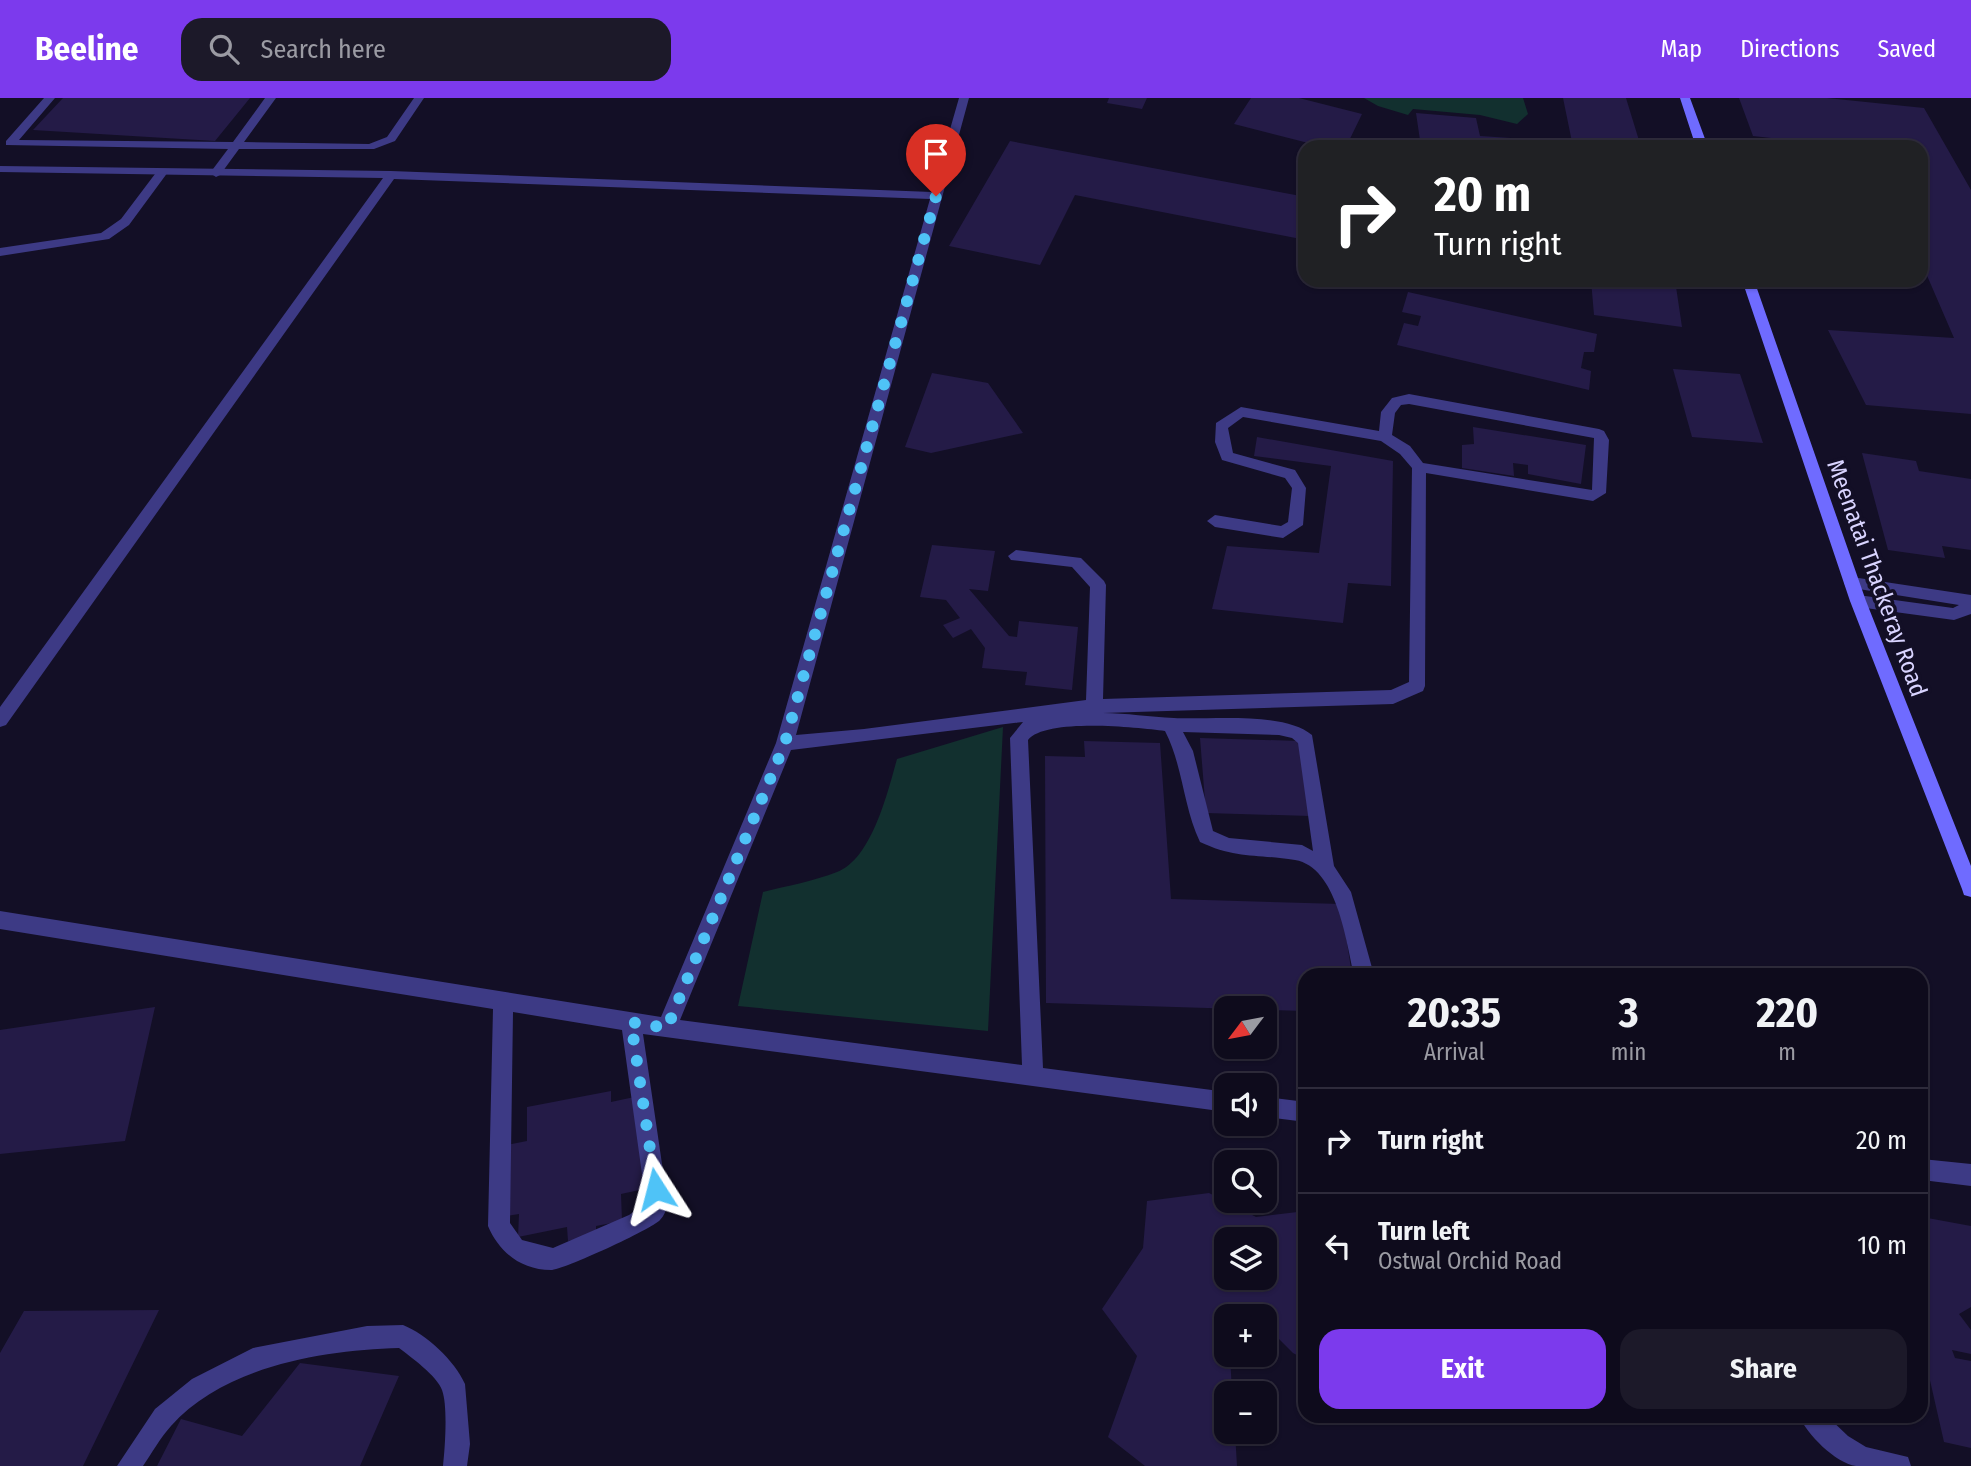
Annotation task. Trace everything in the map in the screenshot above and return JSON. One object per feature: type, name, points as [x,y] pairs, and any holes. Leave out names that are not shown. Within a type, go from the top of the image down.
[{"type":"street","points":[[0,156],[50,98]]},
{"type":"street","points":[[216,173],[271,98]]},
{"type":"street","points":[[10,143],[370,148],[391,139],[419,98]]},
{"type":"street","points":[[667,1028],[785,743],[964,98]]},
{"type":"street","points":[[1685,98],[1700,140]]},
{"type":"street","points":[[0,169],[391,176],[936,196]]},
{"type":"street","points":[[0,253],[105,236],[117,230],[162,172]]},
{"type":"street","points":[[0,720],[391,176]]},
{"type":"street","name":"Meenatai Thackeray Road","points":[[1750,287],[1858,601],[1971,889]]},
{"type":"street","points":[[1385,437],[1388,412],[1396,401],[1409,399],[1585,431],[1599,435],[1602,440],[1599,493],[1593,496],[1419,467]]},
{"type":"street","points":[[785,743],[864,736],[1094,706],[1393,698],[1418,686],[1419,467],[1405,450],[1385,437],[1241,412],[1221,426],[1222,442],[1227,456],[1290,474],[1299,488],[1295,525],[1283,532],[1215,521]]},
{"type":"street","points":[[1016,556],[1076,562],[1098,585],[1094,706]]},
{"type":"street","points":[[1852,583],[1971,601]]},
{"type":"street","points":[[1858,601],[1954,614],[1971,607]]},
{"type":"street","points":[[1033,1077],[1020,738],[1029,727],[1053,722],[1143,720],[1170,725],[1279,728],[1297,732],[1306,740],[1325,869]]},
{"type":"street","points":[[1170,725],[1184,751],[1199,818],[1206,836],[1227,846],[1302,853],[1325,869],[1342,892],[1362,968]]},
{"type":"street","points":[[0,920],[667,1028],[1214,1100]]},
{"type":"street","points":[[503,1001],[499,1226],[514,1248],[529,1255],[553,1259],[637,1223],[652,1213],[657,1205],[631,1022]]},
{"type":"street","points":[[1277,1108],[1298,1111]]},
{"type":"street","points":[[1928,1171],[1971,1175]]},
{"type":"street","points":[[129,1466],[163,1417],[200,1387],[261,1356],[367,1337],[403,1336],[427,1355],[453,1384],[458,1444],[455,1466]]},
{"type":"street","points":[[1817,1423],[1834,1441],[1856,1457],[1899,1466]]},
{"type":"green space","points":[[1364,98],[1523,98],[1528,114],[1517,124],[1480,115],[1413,109],[1408,115],[1378,106]]},
{"type":"green space","points":[[1003,727],[988,1031],[738,1006],[763,892],[819,878],[849,865],[860,853],[877,823],[897,759]]},
{"type":"building","points":[[63,98],[250,98],[215,141],[33,130]]},
{"type":"building","points":[[1109,98],[1147,98],[1142,109],[1107,103]]},
{"type":"building","points":[[1251,98],[1299,98],[1362,114],[1349,140],[1298,140],[1234,124]]},
{"type":"building","points":[[1563,98],[1626,98],[1639,140],[1572,140]]},
{"type":"building","points":[[1739,98],[1827,98],[1924,108],[1971,190],[1971,414],[1866,405],[1828,330],[1954,338],[1928,278],[1928,140],[1789,140],[1753,136]]},
{"type":"building","points":[[1416,113],[1476,118],[1480,136],[1541,140],[1420,140]]},
{"type":"building","points":[[1010,141],[1298,195],[1298,238],[1075,195],[1040,265],[949,246]]},
{"type":"building","points":[[1592,287],[1676,287],[1682,327],[1594,315]]},
{"type":"building","points":[[1408,292],[1597,334],[1594,352],[1584,352],[1581,368],[1591,371],[1589,390],[1397,345],[1404,323],[1418,326],[1421,316],[1402,312]]},
{"type":"building","points":[[1673,369],[1740,374],[1763,443],[1692,437]]},
{"type":"building","points":[[932,373],[988,383],[1023,433],[931,453],[905,447]]},
{"type":"building","points":[[1473,427],[1586,445],[1581,484],[1528,474],[1528,465],[1513,463],[1514,476],[1462,468],[1462,445],[1474,444]]},
{"type":"building","points":[[1257,437],[1393,461],[1391,586],[1348,583],[1343,623],[1212,609],[1227,546],[1319,553],[1331,466],[1254,456]]},
{"type":"building","points":[[1862,453],[1916,461],[1919,471],[1971,479],[1971,550],[1942,546],[1945,558],[1888,550]]},
{"type":"building","points":[[932,545],[995,551],[988,591],[969,589],[1009,636],[1017,637],[1019,621],[1078,627],[1072,690],[1025,685],[1027,672],[982,668],[985,648],[971,629],[953,638],[943,625],[960,618],[946,600],[920,597]]},
{"type":"building","points":[[1200,738],[1299,741],[1310,816],[1206,813]]},
{"type":"building","points":[[1084,741],[1160,743],[1171,899],[1341,904],[1351,968],[1298,968],[1298,1011],[1278,1010],[1278,996],[1214,996],[1214,1008],[1046,1003],[1045,756],[1085,757]]},
{"type":"building","points":[[155,1007],[125,1141],[0,1154],[0,1030]]},
{"type":"building","points":[[611,1091],[611,1102],[639,1096],[644,1189],[621,1194],[622,1221],[596,1226],[596,1235],[568,1241],[567,1227],[518,1237],[519,1214],[506,1216],[507,1145],[527,1141],[527,1107]]},
{"type":"building","points":[[1209,1193],[1214,1196],[1214,1213],[1248,1213],[1256,1217],[1298,1212],[1298,1356],[1277,1337],[1277,1304],[1214,1304],[1214,1367],[1231,1367],[1231,1381],[1214,1381],[1214,1444],[1236,1444],[1237,1466],[1145,1466],[1108,1437],[1137,1356],[1102,1309],[1143,1248],[1147,1201]]},
{"type":"building","points":[[1928,1218],[1971,1226],[1971,1307],[1959,1314],[1971,1330],[1971,1354],[1952,1350],[1955,1358],[1971,1361],[1971,1448],[1944,1442],[1928,1371]]},
{"type":"building","points":[[159,1310],[83,1466],[0,1466],[0,1353],[24,1311]]},
{"type":"building","points":[[300,1363],[399,1376],[360,1466],[157,1466],[181,1419],[242,1436]]},
{"type":"route","points":[[656,1189],[631,1022],[667,1028],[785,743],[936,196]]}]
